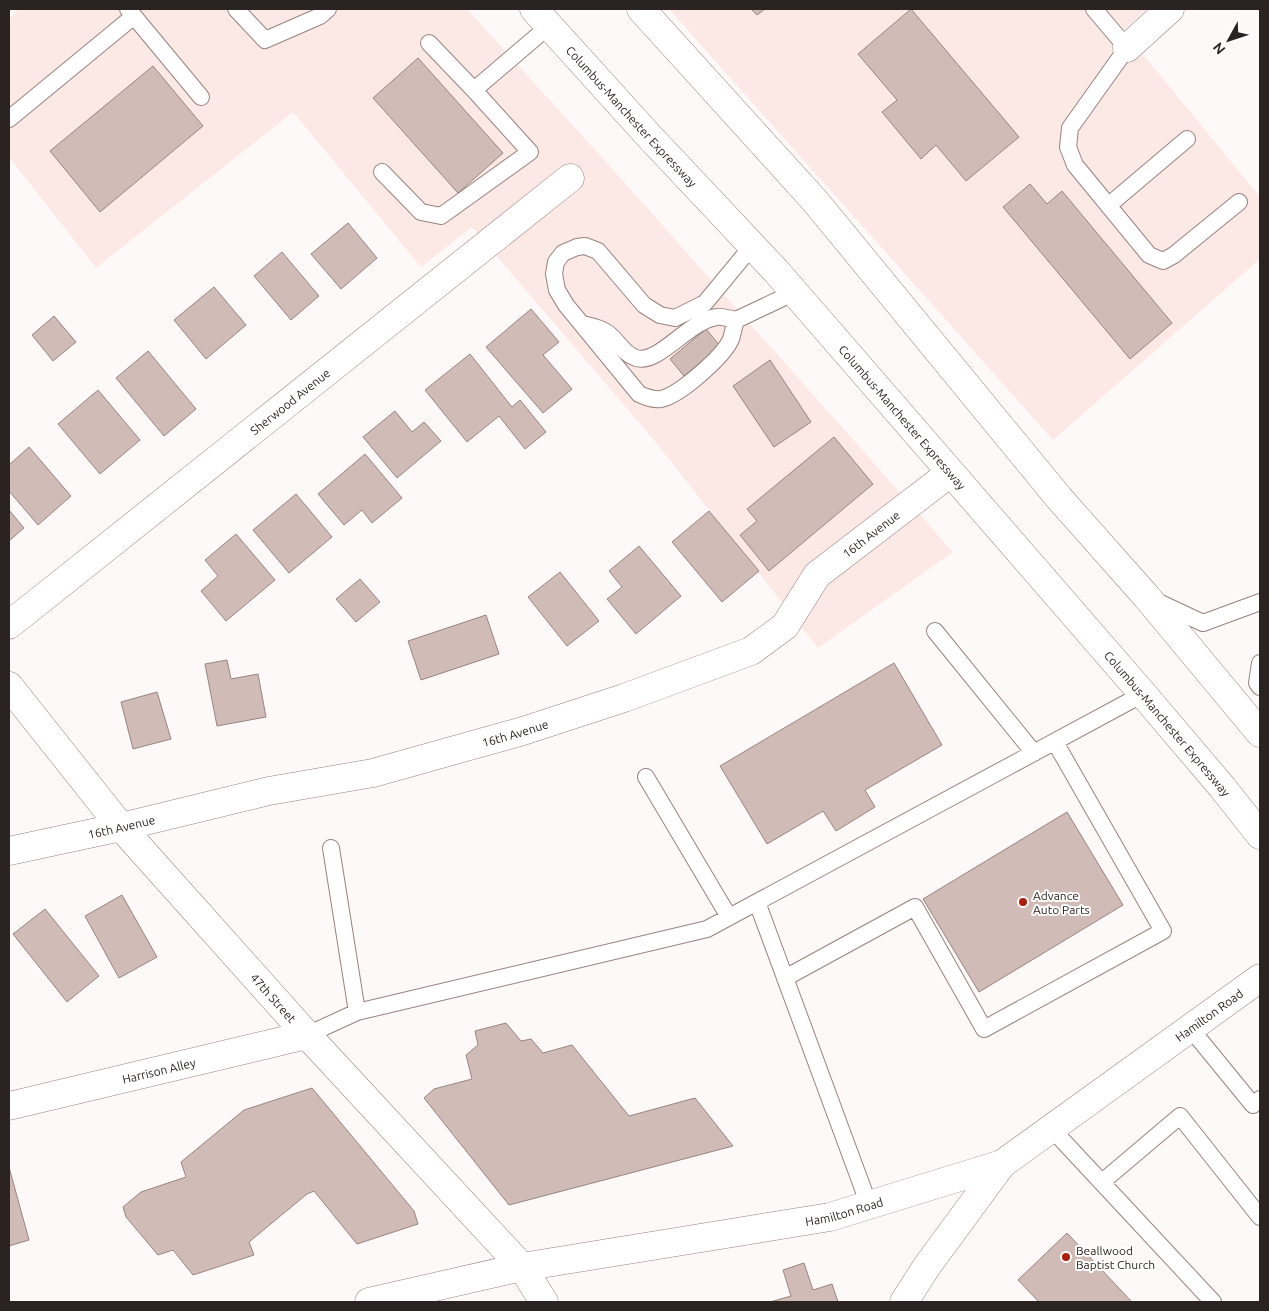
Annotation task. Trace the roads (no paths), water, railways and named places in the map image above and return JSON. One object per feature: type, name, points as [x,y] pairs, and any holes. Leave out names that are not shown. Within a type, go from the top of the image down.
[{"type":"street","points":[[640,9],[815,202],[1059,498],[1146,596],[1260,733]]},
{"type":"street","points":[[1127,48],[1170,9]]},
{"type":"street","name":"Columbus-Manchester Expressway","points":[[542,17],[648,135],[794,292],[1143,694],[1222,787],[1260,836]]},
{"type":"street","name":"Sherwood Avenue","points":[[9,625],[570,178]]},
{"type":"street","name":"16th Avenue","points":[[9,851],[121,828],[269,791],[373,773],[523,731],[624,698],[751,651],[785,626],[817,575],[950,473]]},
{"type":"street","name":"47th Street","points":[[9,686],[121,828],[308,1035],[522,1267],[544,1302]]},
{"type":"street","name":"Hamilton Road","points":[[384,1301],[522,1267],[830,1217],[1002,1164],[1260,978]]},
{"type":"street","name":"Harrison Alley","points":[[9,1106],[308,1035]]},
{"type":"street","points":[[904,1302],[927,1266],[1002,1164]]},
{"type":"lane","points":[[236,9],[265,40],[320,16],[328,9]]},
{"type":"lane","points":[[1094,9],[1127,48],[1070,128],[1068,148],[1075,165],[1149,255],[1162,261],[1174,255],[1239,202]]},
{"type":"lane","points":[[9,119],[131,12],[201,97]]},
{"type":"lane","points":[[474,90],[542,17]]},
{"type":"lane","points":[[382,172],[421,212],[441,216],[530,152],[429,43]]},
{"type":"lane","points":[[1109,205],[1188,139]]},
{"type":"lane","points":[[736,320],[731,339],[723,352],[679,391],[661,399],[650,399],[639,394],[566,305],[557,290],[554,274],[556,262],[563,253],[577,248],[585,246],[598,251],[644,305],[660,315],[675,318],[705,303],[752,246]]},
{"type":"lane","points":[[582,324],[606,331],[625,352],[637,358],[650,358],[690,328],[703,321],[717,317],[736,320],[794,292]]},
{"type":"lane","points":[[1146,596],[1204,623],[1260,602]]},
{"type":"lane","points":[[935,631],[1034,753]]},
{"type":"lane","points":[[1260,663],[1257,683],[1260,688]]},
{"type":"lane","points":[[308,1035],[357,1012],[707,929],[1143,694]]},
{"type":"lane","points":[[785,978],[915,907],[984,1029],[1163,930],[1055,742]]},
{"type":"lane","points":[[646,777],[729,917]]},
{"type":"lane","points":[[331,848],[357,1012]]},
{"type":"lane","points":[[757,902],[869,1205]]},
{"type":"lane","points":[[1190,1028],[1253,1105],[1260,1099]]},
{"type":"lane","points":[[1102,1182],[1180,1116],[1260,1216]]},
{"type":"lane","points":[[1051,1128],[1212,1302]]},
{"type":"place","name":"Advance Auto Parts","points":[[1023,902]]},
{"type":"place","name":"Beallwood Baptist Church","points":[[1066,1257]]}]
